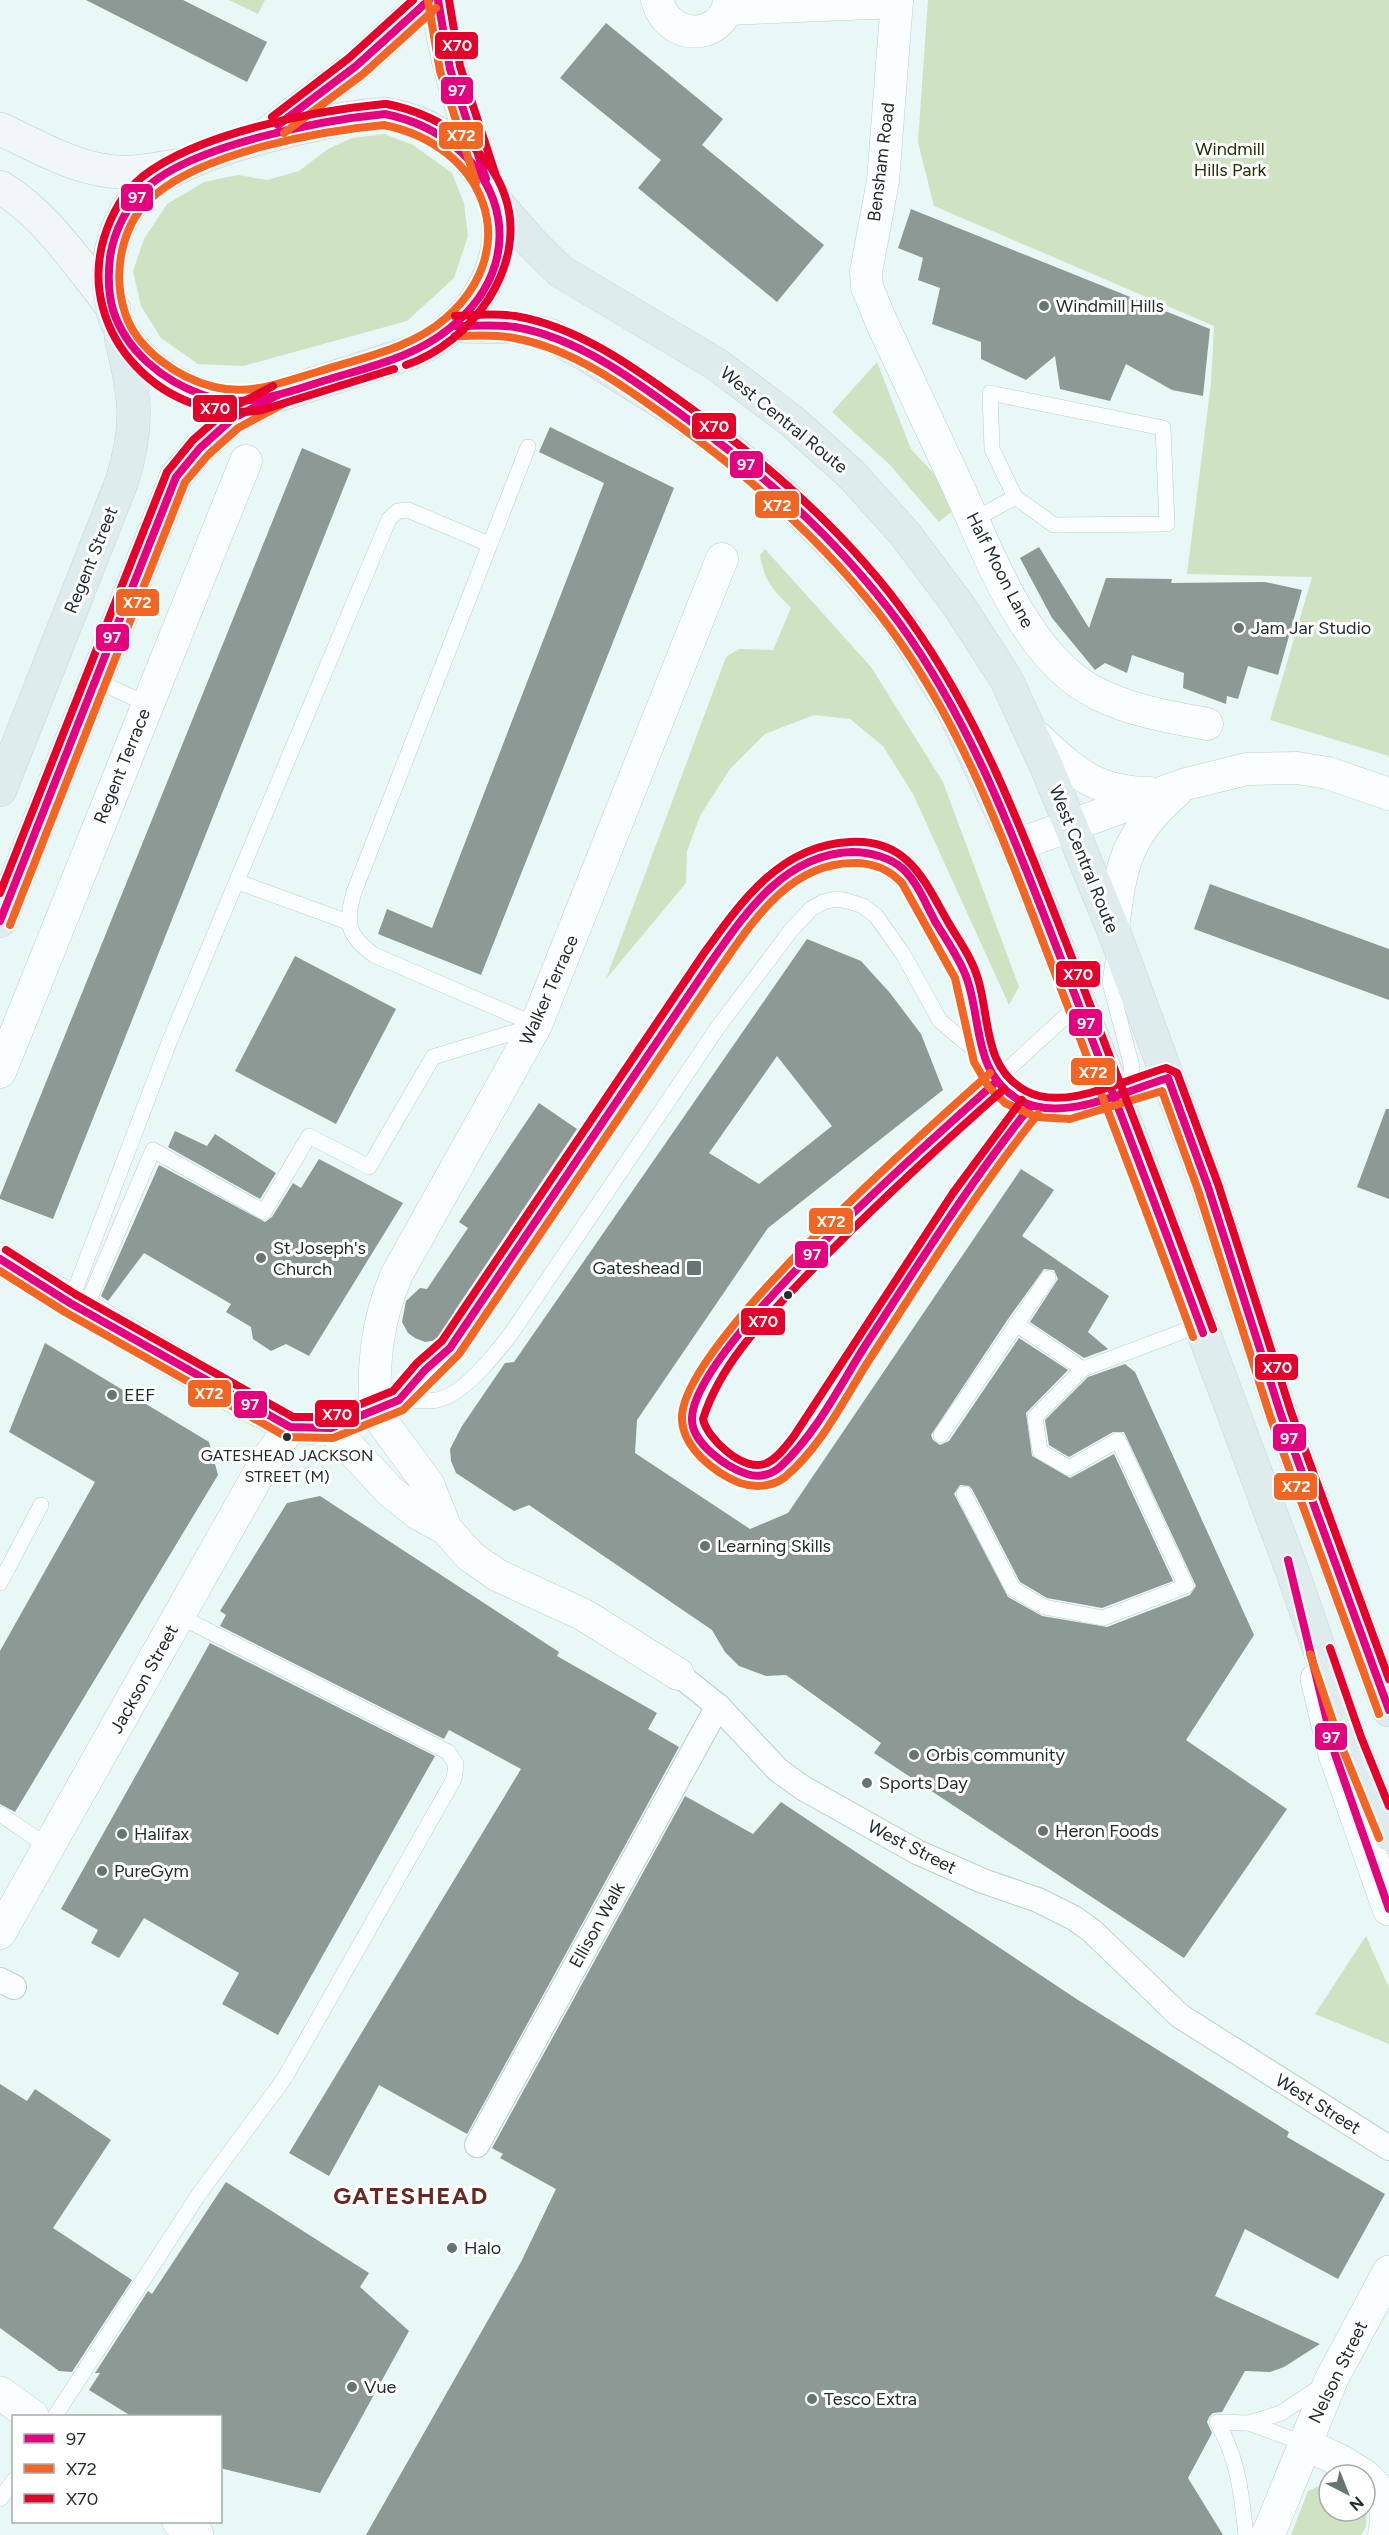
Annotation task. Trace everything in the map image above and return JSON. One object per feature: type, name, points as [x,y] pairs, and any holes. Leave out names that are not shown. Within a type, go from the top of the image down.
[{"type":"highway","name":"West Central Route","points":[[261,138],[361,115],[385,114],[410,118],[437,130],[453,141],[529,240],[560,271],[716,364],[793,423],[852,475],[905,534],[959,606],[1006,679],[1032,733],[1115,933],[1208,1187],[1281,1415],[1389,1710]]},
{"type":"highway","name":"Regent Street","points":[[0,790],[132,450],[135,422],[133,384],[108,284],[112,245],[124,212],[148,185],[183,165],[261,138]]},
{"type":"highway","points":[[116,316],[145,362],[179,386],[210,399],[242,402],[278,395],[415,351],[434,342],[455,326],[480,296],[493,268],[497,235],[492,194]]},
{"type":"highway","points":[[455,326],[513,327],[550,335],[668,406],[721,442],[780,492],[849,561],[901,624],[952,707],[1017,845],[1114,1095],[1293,1573],[1351,1741],[1389,1834]]},
{"type":"highway","points":[[0,921],[176,477],[200,448],[232,419],[278,395]]},
{"type":"main road","points":[[261,138],[356,66],[429,0]]},
{"type":"main road","points":[[438,0],[441,35],[449,71],[492,194]]},
{"type":"main road","points":[[0,129],[62,158],[93,168],[131,172],[183,165]]},
{"type":"main road","points":[[0,187],[24,204],[116,316]]},
{"type":"street","points":[[657,0],[660,11],[667,21],[688,32],[712,27],[729,4],[897,1]]},
{"type":"street","name":"Bensham Road","points":[[881,321],[867,287],[866,272],[883,181],[897,1]]},
{"type":"street","name":"Half Moon Lane","points":[[881,321],[1015,605],[1037,639],[1064,669],[1096,694],[1149,713],[1207,723]]},
{"type":"street","name":"Regent Terrace","points":[[0,1072],[246,461]]},
{"type":"street","name":"Walker Terrace","points":[[387,1406],[373,1365],[379,1326],[387,1297],[402,1263],[536,1025],[722,559]]},
{"type":"street","points":[[1032,733],[1089,781],[1118,791],[1172,789]]},
{"type":"street","points":[[1017,845],[1172,789],[1247,769],[1297,768],[1337,776],[1389,794]]},
{"type":"street","points":[[1115,933],[1118,886],[1129,848],[1172,789]]},
{"type":"street","points":[[0,1259],[77,1307],[290,1427],[331,1428],[387,1406]]},
{"type":"street","name":"West Street","points":[[387,1406],[428,1484],[446,1529]]},
{"type":"street","name":"Jackson Street","points":[[0,1933],[50,1848],[266,1461],[290,1427]]},
{"type":"street","name":"West Street","points":[[331,1428],[391,1492],[417,1513],[446,1529],[470,1556],[497,1575],[584,1615],[678,1674],[718,1706],[778,1770],[803,1788],[916,1852],[982,1881],[1038,1900],[1074,1918],[1092,1931],[1180,2016],[1389,2148]]},
{"type":"street","points":[[1293,1573],[1335,1754],[1389,1909]]},
{"type":"street","name":"Ellison Walk","points":[[477,2145],[718,1706]]},
{"type":"street","name":"Nelson Street","points":[[1341,2463],[1303,2443],[1332,2378],[1389,2272]]},
{"type":"street","points":[[0,2393],[31,2415]]},
{"type":"street","points":[[1268,2535],[1303,2443]]},
{"type":"street","name":"Nelson Street","points":[[1377,2488],[1385,2505],[1387,2519],[1384,2535]]},
{"type":"street","points":[[179,2523],[197,2535]]},
{"type":"lane","points":[[990,393],[1163,428],[1167,524],[1054,525],[1015,497],[992,449],[990,393]]},
{"type":"lane","points":[[528,447],[354,892],[348,922],[360,945],[374,955],[536,1025]]},
{"type":"lane","points":[[974,520],[1015,497]]},
{"type":"lane","points":[[77,1307],[170,1040],[389,519],[398,511],[408,510],[489,544]]},
{"type":"lane","points":[[97,681],[147,704]]},
{"type":"lane","points":[[387,1406],[450,1348],[739,922],[772,887],[801,864],[837,852],[864,853],[888,860],[910,877],[968,981],[981,1055]]},
{"type":"lane","points":[[238,882],[348,922]]},
{"type":"lane","points":[[387,1406],[439,1400],[473,1377],[493,1356],[513,1331],[718,1027],[792,929],[822,902],[836,899],[848,901],[864,906],[876,916],[903,954],[940,1021],[981,1055],[997,1081],[1030,1107],[1053,1111],[1069,1109],[1168,1078]]},
{"type":"lane","points":[[1114,1095],[1130,1078],[1132,1067],[1110,983],[1115,933]]},
{"type":"lane","points":[[1030,1107],[994,1150],[816,1421],[780,1467],[771,1474],[752,1475],[726,1464],[702,1440],[692,1416],[701,1385],[712,1368],[788,1278],[933,1137],[1079,1004]]},
{"type":"lane","points":[[77,1307],[153,1150],[264,1212],[309,1136],[369,1167],[432,1057],[536,1025]]},
{"type":"lane","points":[[941,1435],[1048,1278]]},
{"type":"lane","points":[[1016,1324],[1083,1369]]},
{"type":"lane","points":[[964,1494],[1013,1589],[1044,1606],[1103,1618],[1186,1586],[1118,1440],[1069,1468],[1040,1451],[1035,1417],[1083,1369],[1200,1324]]},
{"type":"lane","points":[[0,1583],[41,1505]]},
{"type":"lane","points":[[56,2415],[198,2193],[284,2079],[454,1779],[456,1764],[448,1752],[179,1616]]},
{"type":"lane","points":[[0,1814],[50,1848]]},
{"type":"lane","points":[[1249,2423],[1281,2413],[1332,2378]]},
{"type":"lane","points":[[1246,2535],[1240,2486],[1231,2447],[1217,2422],[1249,2423],[1303,2443]]},
{"type":"lane","points":[[0,2499],[12,2483]]},
{"type":"green space","points":[[229,0],[265,0],[258,14]]},
{"type":"green space","name":"Windmill Hills Park","points":[[928,0],[1389,0],[1389,756],[1270,720],[1312,577],[1187,574],[1211,383],[1214,326],[934,206],[918,142]]},
{"type":"green space","points":[[384,134],[413,145],[452,173],[464,203],[468,236],[454,278],[407,321],[243,366],[198,364],[161,338],[141,306],[133,271],[144,239],[167,204],[204,182],[238,175],[267,180],[299,171],[328,149],[352,138]]},
{"type":"green space","points":[[877,362],[911,449],[938,478],[951,512],[939,522],[890,465],[832,412]]},
{"type":"green space","points":[[765,549],[871,667],[943,782],[1019,987],[1009,1005],[913,794],[883,746],[850,719],[814,715],[765,734],[730,769],[700,816],[687,851],[686,883],[606,979],[726,657],[739,649],[773,650],[791,608],[774,590],[767,578],[760,555]]},
{"type":"green space","points":[[1366,1936],[1389,1988],[1389,2044],[1315,2014]]},
{"type":"green space","points":[[1317,2487],[1317,2523],[1366,2523],[1361,2535],[1291,2535],[1308,2491]]},
{"type":"building","points":[[86,0],[183,0],[267,42],[247,82]]},
{"type":"building","points":[[606,23],[723,119],[702,145],[824,245],[777,302],[638,188],[661,160],[560,78]]},
{"type":"building","name":"Windmill Hills","points":[[911,209],[1210,329],[1203,396],[1172,390],[1126,364],[1110,401],[1060,389],[1055,356],[1026,380],[981,359],[981,342],[932,324],[940,288],[918,280],[923,258],[898,248]]},
{"type":"building","points":[[550,427],[674,488],[481,975],[378,934],[387,909],[432,928],[604,483],[539,452]]},
{"type":"building","points":[[302,448],[351,469],[53,1219],[0,1199],[0,1196]]},
{"type":"building","points":[[1039,547],[1089,628],[1106,578],[1172,579],[1171,583],[1265,582],[1302,590],[1278,675],[1248,666],[1238,699],[1227,696],[1226,704],[1183,688],[1184,673],[1132,655],[1127,673],[1105,663],[1095,670],[1052,618],[1020,558]]},
{"type":"building","points":[[1210,884],[1389,949],[1389,1000],[1194,929]]},
{"type":"building","points":[[807,939],[861,961],[890,993],[921,1034],[943,1090],[768,1228],[637,1420],[635,1453],[750,1529],[788,1513],[1021,1169],[1054,1190],[1022,1236],[1109,1296],[1088,1332],[1108,1349],[1084,1358],[1030,1322],[1058,1279],[1054,1270],[1044,1269],[931,1435],[933,1440],[940,1445],[949,1441],[1019,1338],[1068,1370],[1026,1413],[1032,1456],[1070,1478],[1114,1454],[1173,1581],[1102,1608],[1047,1598],[1020,1582],[972,1489],[969,1486],[960,1485],[954,1494],[1008,1597],[1042,1616],[1107,1627],[1190,1595],[1196,1586],[1124,1432],[1113,1432],[1069,1457],[1049,1445],[1045,1420],[1088,1377],[1125,1364],[1135,1372],[1254,1635],[1186,1740],[1287,1809],[1184,1958],[874,1753],[881,1743],[786,1675],[766,1676],[739,1666],[725,1652],[712,1630],[529,1505],[514,1511],[456,1473],[451,1461],[450,1449],[462,1426],[505,1363],[514,1362]],"holes":[[[777,1056],[832,1126],[759,1184],[709,1153]]]},
{"type":"building","points":[[295,956],[396,1009],[336,1124],[235,1071]]},
{"type":"building","points":[[539,1103],[577,1129],[454,1312],[454,1324],[448,1333],[438,1340],[425,1342],[415,1338],[408,1333],[402,1322],[406,1301],[420,1288],[427,1289],[468,1228],[459,1222]]},
{"type":"building","points":[[1386,1109],[1389,1109],[1389,1199],[1357,1187]]},
{"type":"building","points":[[175,1131],[207,1146],[215,1134],[276,1173],[260,1199],[168,1147]]},
{"type":"building","name":"St Joseph's Church","points":[[319,1159],[403,1203],[309,1356],[286,1344],[271,1351],[253,1339],[251,1327],[226,1312],[231,1304],[144,1253],[108,1301],[101,1296],[159,1165],[265,1222],[272,1217],[293,1183],[301,1188]]},
{"type":"building","points":[[45,1343],[209,1442],[218,1475],[15,1812],[0,1804],[0,1651],[95,1482],[9,1432]]},
{"type":"building","points":[[320,1496],[559,1652],[557,1656],[657,1713],[648,1729],[679,1747],[467,2134],[379,2085],[329,2176],[289,2153],[521,1769],[449,1730],[444,1739],[220,1626],[226,1615],[220,1611],[287,1503]]},
{"type":"building","points":[[210,1643],[435,1756],[278,2035],[222,2004],[239,1973],[144,1918],[119,1958],[91,1943],[98,1930],[61,1909]]},
{"type":"building","points":[[685,1796],[753,1834],[781,1802],[1078,2000],[1289,2132],[1287,2137],[1385,2194],[1338,2279],[1245,2229],[1215,2296],[1320,2344],[1284,2367],[1270,2372],[1245,2371],[1222,2412],[1213,2413],[1209,2417],[1207,2422],[1212,2433],[1188,2478],[1223,2535],[366,2535],[521,2262],[556,2189],[500,2158],[503,2154],[492,2148]]},
{"type":"building","points":[[0,2084],[27,2101],[35,2089],[111,2140],[53,2228],[132,2280],[72,2372],[59,2371],[0,2328]]},
{"type":"building","points":[[226,2182],[369,2273],[360,2287],[409,2331],[320,2493],[222,2468],[222,2415],[129,2415],[89,2390],[100,2373],[95,2373],[148,2291],[152,2294]]},
{"type":"transit line","name":"X70","points":[[272,117],[349,58],[413,0]]},
{"type":"transit line","name":"97","points":[[278,125],[356,66],[429,0]]},
{"type":"transit line","name":"97","points":[[438,0],[450,69],[486,179]]},
{"type":"transit line","name":"X70","points":[[449,0],[460,66],[496,176]]},
{"type":"transit line","name":"X72","points":[[428,1],[440,71],[476,182]]},
{"type":"transit line","name":"X72","points":[[284,133],[363,74],[436,8]]},
{"type":"transit line","name":"X70","points":[[384,104],[324,112],[257,127],[224,136],[166,162],[142,177],[119,205],[104,238],[99,274],[103,308],[116,339],[136,366],[162,388],[193,404],[226,411],[262,410],[394,369]]},
{"type":"transit line","name":"X70","points":[[387,104],[424,115],[458,135],[473,147],[497,178],[505,196],[510,222],[509,249],[501,274],[489,298],[472,320],[452,339],[430,354],[406,365]]},
{"type":"transit line","name":"97","points":[[385,114],[423,126],[454,146],[478,171],[494,201],[499,233],[495,266],[479,298],[450,328],[420,348],[387,361],[261,399],[232,401],[203,395],[174,382],[148,363],[127,339],[119,325],[111,304],[109,284],[110,257],[115,238],[122,219],[140,194],[168,172],[226,147],[294,129],[385,114]]},
{"type":"transit line","name":"X72","points":[[384,125],[418,136],[447,153],[468,176],[482,202],[488,231],[484,260],[471,290],[446,318],[432,329],[401,345],[279,384],[254,389],[228,389],[200,383],[173,369],[149,350],[139,339],[125,313],[119,281],[122,249],[127,233],[144,205],[178,179],[233,155],[297,138],[384,125]]},
{"type":"transit line","name":"X70","points":[[455,316],[485,314],[515,316],[539,322],[563,330],[631,366],[723,433],[782,480],[837,532],[909,619],[959,699],[1020,826],[1108,1050],[1213,1329]]},
{"type":"transit line","name":"97","points":[[455,326],[508,326],[539,333],[585,352],[629,377],[719,443],[776,489],[854,567],[900,624],[950,703],[1010,829],[1203,1333]]},
{"type":"transit line","name":"X72","points":[[455,336],[500,336],[537,344],[581,362],[623,387],[711,450],[794,520],[844,572],[890,628],[940,706],[962,747],[1000,831],[1193,1337]]},
{"type":"transit line","name":"X70","points":[[0,893],[167,472],[193,440],[226,411],[273,386]]},
{"type":"transit line","name":"97","points":[[0,921],[176,477],[200,448],[232,419],[278,395]]},
{"type":"transit line","name":"X72","points":[[10,925],[185,482],[208,455],[238,428],[283,404]]},
{"type":"transit line","name":"X70","points":[[6,1250],[75,1294],[293,1417],[329,1417],[393,1391],[417,1363],[442,1341],[702,956],[747,897],[782,865],[825,846],[850,842],[886,847],[900,855],[922,877],[969,957],[982,994],[990,1041],[995,1056],[1012,1081],[1026,1091],[1058,1098],[1096,1092],[1166,1068],[1177,1073],[1218,1184],[1291,1412],[1389,1679]]},
{"type":"transit line","name":"97","points":[[0,1259],[70,1303],[290,1427],[331,1428],[399,1400],[425,1370],[450,1348],[711,962],[753,906],[787,874],[807,863],[828,855],[852,852],[879,856],[892,861],[908,875],[957,957],[972,995],[986,1061],[1004,1089],[1019,1100],[1054,1109],[1094,1103],[1168,1078],[1208,1187],[1281,1415],[1389,1710]]},
{"type":"transit line","name":"X72","points":[[0,1271],[65,1312],[287,1437],[333,1438],[403,1410],[459,1354],[720,968],[760,914],[791,884],[809,873],[830,866],[852,863],[873,865],[885,870],[902,883],[955,978],[974,1062],[988,1086],[1005,1103],[1036,1117],[1070,1119],[1162,1091],[1198,1190],[1271,1419],[1379,1714]]},
{"type":"transit line","name":"X72","points":[[990,1073],[916,1139],[812,1239],[720,1343],[691,1387],[682,1420],[688,1441],[702,1459],[730,1479],[752,1486],[769,1485],[780,1480],[799,1464],[822,1436],[972,1203],[1038,1114]]},
{"type":"transit line","name":"97","points":[[997,1081],[924,1146],[823,1243],[774,1294],[732,1343],[703,1385],[692,1418],[697,1436],[711,1453],[739,1471],[760,1476],[776,1470],[793,1454],[826,1410],[924,1255],[1030,1107]]},
{"type":"transit line","name":"X70","points":[[1004,1089],[854,1228],[746,1342],[721,1379],[703,1419],[712,1436],[728,1453],[748,1464],[758,1465],[767,1463],[779,1455],[794,1436],[953,1193],[1022,1100]]},
{"type":"transit line","name":"97","points":[[1288,1560],[1335,1754],[1389,1909]]},
{"type":"transit line","name":"X70","points":[[1330,1648],[1361,1737],[1389,1806]]},
{"type":"transit line","name":"X72","points":[[1310,1654],[1341,1745],[1379,1838]]},
{"type":"place","name":"Windmill Hills","points":[[1044,306]]},
{"type":"place","name":"Jam Jar Studio","points":[[1239,628]]},
{"type":"place","name":"St Joseph's Church","points":[[261,1258]]},
{"type":"place","name":"Gateshead","points":[[694,1268]]},
{"type":"place","name":"EEF","points":[[112,1395]]},
{"type":"place","name":"GATESHEAD JACKSON STREET (M)","points":[[287,1437]]},
{"type":"place","name":"Learning Skills","points":[[705,1546]]},
{"type":"place","name":"Orbis community","points":[[914,1755]]},
{"type":"place","name":"Sports Day","points":[[867,1783]]},
{"type":"place","name":"Heron Foods","points":[[1043,1831]]},
{"type":"place","name":"Halifax","points":[[122,1834]]},
{"type":"place","name":"PureGym","points":[[102,1871]]},
{"type":"place","name":"Halo","points":[[452,2248]]},
{"type":"place","name":"Vue","points":[[352,2387]]},
{"type":"place","name":"Tesco Extra","points":[[812,2399]]},
{"type":"district","name":"GATESHEAD","points":[[411,2195]]}]
